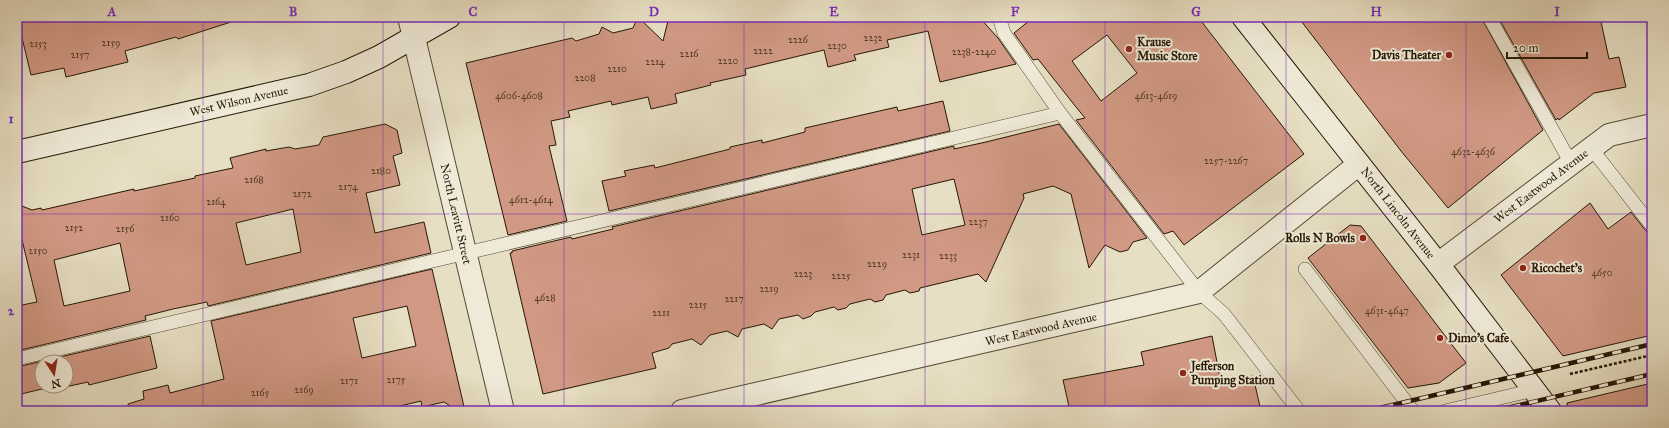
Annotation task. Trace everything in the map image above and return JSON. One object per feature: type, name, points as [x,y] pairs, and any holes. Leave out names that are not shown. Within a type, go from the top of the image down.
[{"type":"street","name":"West Wilson Avenue","points":[[17,152],[309,84],[346,72],[379,58],[412,27],[449,17]]},
{"type":"street","name":"North Lincoln Avenue","points":[[1243,17],[1438,264],[1550,411]]},
{"type":"street","name":"North Leavitt Street","points":[[412,27],[503,411]]},
{"type":"street","name":"West Eastwood Avenue","points":[[1438,264],[1609,135],[1652,125]]},
{"type":"street","name":"West Eastwood Avenue","points":[[682,411],[1200,292],[1359,164]]},
{"type":"lane","points":[[999,17],[1004,33],[1060,113],[1200,292],[1224,314],[1299,411]]},
{"type":"lane","points":[[1489,17],[1571,163]]},
{"type":"lane","points":[[17,359],[1060,113]]},
{"type":"lane","points":[[1591,148],[1652,226]]},
{"type":"lane","points":[[1305,269],[1413,411]]},
{"type":"lane","points":[[1445,411],[1534,390]]},
{"type":"path","points":[[1570,374],[1652,355]]},
{"type":"building","points":[[17,17],[231,17],[231,22],[178,39],[176,37],[125,51],[128,62],[66,77],[64,68],[31,75]]},
{"type":"building","points":[[638,17],[663,41],[669,17],[979,17],[998,38],[1016,64],[940,82],[928,31],[887,40],[889,47],[854,55],[856,60],[828,67],[824,50],[745,69],[746,75],[710,83],[711,85],[675,94],[677,103],[651,109],[648,97],[612,105],[611,101],[568,111],[570,117],[551,121],[556,145],[549,146],[567,221],[508,235],[466,63],[572,38],[576,41],[599,34],[602,27],[613,33],[633,28]]},
{"type":"building","points":[[1034,17],[1198,17],[1304,154],[1184,245],[1173,231],[1164,234],[1076,120],[1085,118],[1038,59],[1033,60],[1014,33]],"holes":[[[1107,35],[1137,73],[1101,101],[1072,61]]]},
{"type":"building","points":[[1298,17],[1481,17],[1543,130],[1448,208],[1401,151]]},
{"type":"building","points":[[1498,17],[1600,17],[1609,59],[1619,57],[1626,87],[1594,93],[1559,120],[1558,118],[1556,120]]},
{"type":"building","points":[[943,101],[950,131],[609,211],[602,181],[626,176],[624,171],[654,165],[655,168],[730,149],[730,147],[762,140],[762,143],[805,132],[805,128],[897,107],[898,111]]},
{"type":"building","points":[[385,124],[397,130],[402,153],[393,156],[400,185],[366,193],[375,233],[424,222],[431,253],[208,306],[207,302],[173,309],[145,316],[146,320],[17,351],[17,306],[37,302],[17,219],[17,204],[32,210],[41,208],[42,210],[134,189],[134,191],[195,178],[195,176],[233,168],[230,158],[266,149],[266,151],[289,147],[295,149],[319,145],[323,137]],"holes":[[[293,209],[301,252],[246,265],[236,223]],[[120,243],[130,291],[64,306],[54,260]]]},
{"type":"building","points":[[1059,124],[1147,238],[1133,242],[1128,250],[1120,252],[1105,245],[1089,268],[1071,194],[1053,186],[1023,194],[1024,198],[986,282],[978,274],[920,288],[919,291],[910,293],[905,290],[886,295],[883,300],[875,302],[870,299],[850,304],[846,308],[838,310],[834,307],[815,312],[811,316],[803,319],[798,315],[779,319],[772,329],[764,324],[742,329],[738,337],[727,331],[710,335],[701,345],[692,339],[672,344],[669,348],[652,353],[656,368],[543,394],[510,253],[512,253],[512,251],[571,237],[572,239],[613,229],[612,227],[954,146],[954,149]],"holes":[[[954,179],[965,225],[922,235],[912,189]]]},
{"type":"building","points":[[1590,203],[1608,229],[1631,212],[1646,231],[1652,236],[1652,335],[1563,356],[1501,275]]},
{"type":"building","points":[[1350,225],[1361,226],[1466,363],[1439,383],[1408,388],[1308,258]]},
{"type":"building","points":[[432,269],[465,411],[458,411],[444,402],[422,407],[421,401],[379,411],[129,411],[128,404],[144,399],[143,391],[168,385],[170,393],[224,379],[211,321]],"holes":[[[407,306],[416,346],[362,358],[353,318]]]},
{"type":"building","points":[[150,336],[157,368],[89,385],[88,382],[74,385],[74,354],[73,354]]},
{"type":"building","name":"Jefferson Pumping Station","points":[[1212,336],[1221,383],[1253,376],[1261,411],[1070,411],[1063,380],[1144,365],[1141,352]]},
{"type":"building","points":[[34,363],[34,391],[17,395],[17,367]]},
{"type":"building","points":[[1652,383],[1652,411],[1568,411],[1567,403]]},
{"type":"railway","points":[[1367,411],[1652,344]]},
{"type":"railway","points":[[1494,411],[1652,374]]},
{"type":"place","name":"Krause Music Store","points":[[1129,49]]},
{"type":"place","name":"Davis Theater","points":[[1449,55]]},
{"type":"place","name":"Rolls N Bowls","points":[[1363,238]]},
{"type":"place","name":"Ricochet's","points":[[1523,268]]},
{"type":"place","name":"Dimo's Cafe","points":[[1440,338]]},
{"type":"place","name":"Jefferson Pumping Station","points":[[1183,373]]}]
